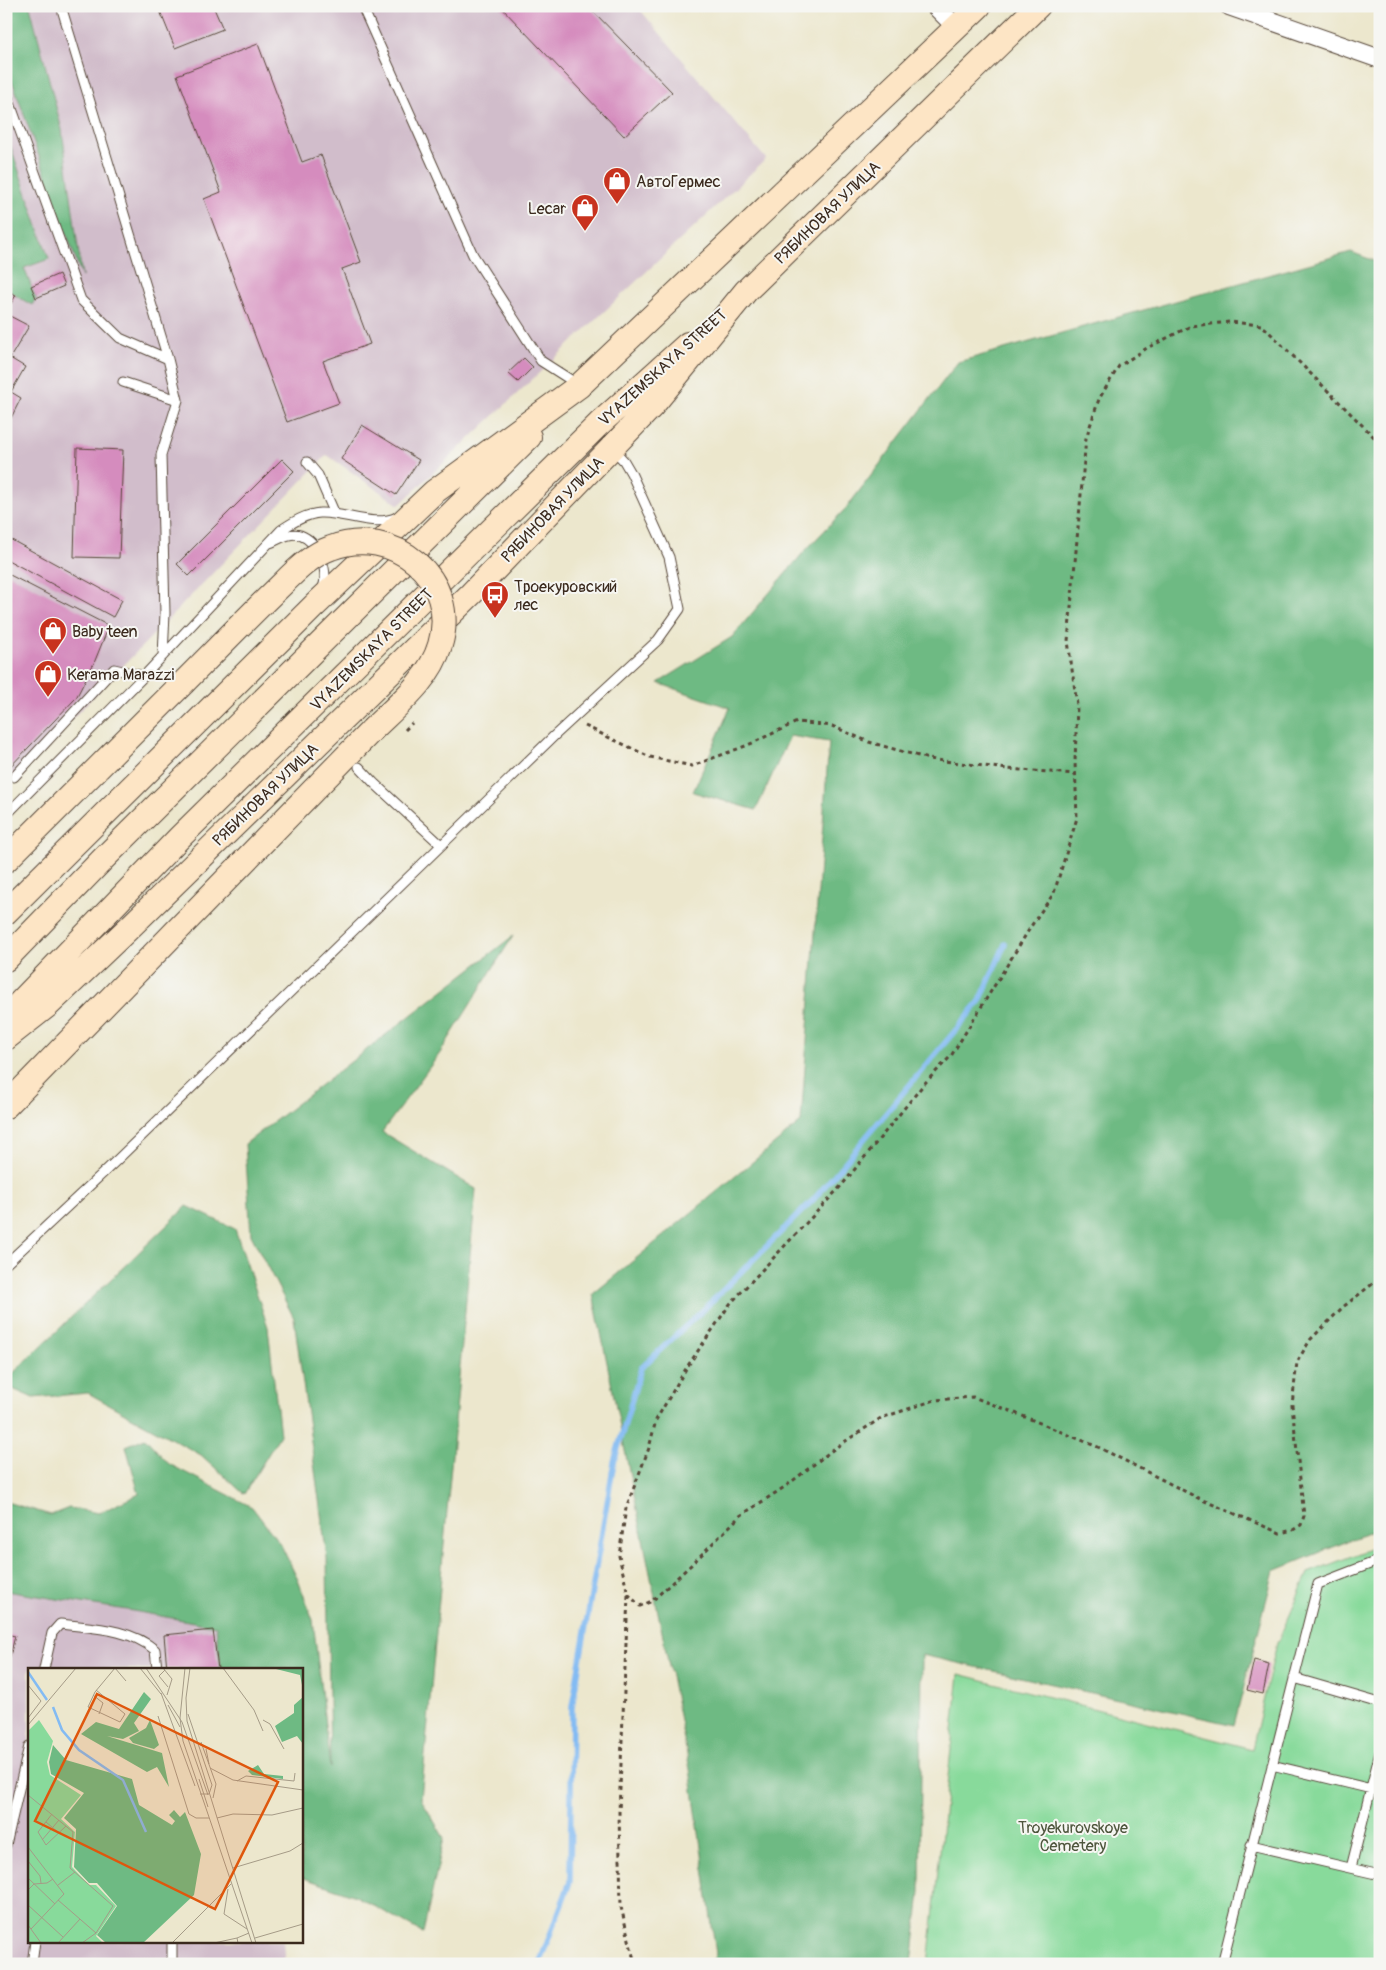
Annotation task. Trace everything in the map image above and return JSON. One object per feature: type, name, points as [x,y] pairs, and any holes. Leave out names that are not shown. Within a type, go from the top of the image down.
[{"type":"main road","points":[[6,958],[111,851],[466,501],[579,386],[979,6]]},
{"type":"main road","name":"РЯБИНОВАЯ УЛИЦА","points":[[6,1038],[48,1005],[470,594],[652,406],[746,291],[1038,6]]},
{"type":"main road","name":"VYAZEMSKAYA STREET","points":[[6,1017],[179,838],[598,424],[746,291]]},
{"type":"main road","points":[[6,912],[314,606],[434,492],[579,386]]},
{"type":"main road","points":[[6,860],[304,564],[328,549],[342,544],[370,542],[397,549],[420,566],[436,589],[441,603],[443,631],[441,645],[428,671],[6,1106]]},
{"type":"street","points":[[935,6],[956,28]]},
{"type":"street","points":[[1228,6],[1380,60]]},
{"type":"street","points":[[1246,6],[1275,22]]},
{"type":"lane","points":[[61,6],[168,359],[178,400],[162,454],[166,613],[163,656]]},
{"type":"lane","points":[[362,6],[473,255],[541,361],[579,386]]},
{"type":"lane","points":[[6,92],[81,300],[120,338],[168,359]]},
{"type":"lane","points":[[123,382],[178,400]]},
{"type":"lane","points":[[6,1264],[117,1160],[441,845],[658,640],[680,609],[669,557],[632,473],[612,448]]},
{"type":"lane","points":[[307,462],[318,475],[335,514]]},
{"type":"lane","points":[[6,815],[144,676],[281,530],[296,520],[320,513],[368,520],[391,520],[407,512],[434,492]]},
{"type":"lane","points":[[265,545],[289,535],[299,535],[308,540],[318,551],[324,563],[326,580],[314,606]]},
{"type":"lane","points":[[14,777],[114,670],[144,676]]},
{"type":"lane","points":[[359,767],[441,845]]},
{"type":"lane","points":[[1222,1964],[1318,1584],[1380,1560]]},
{"type":"lane","points":[[44,1668],[52,1633],[60,1624],[114,1631],[147,1642],[155,1650],[157,1668]]},
{"type":"lane","points":[[1294,1678],[1380,1703]]},
{"type":"lane","points":[[6,1845],[28,1750]]},
{"type":"lane","points":[[1350,1868],[1375,1790],[1380,1752]]},
{"type":"lane","points":[[1272,1765],[1375,1790]]},
{"type":"lane","points":[[1251,1845],[1380,1875]]},
{"type":"lane","points":[[32,1964],[35,1942]]},
{"type":"lane","points":[[172,1942],[172,1964]]},
{"type":"path","points":[[635,1964],[621,1907],[619,1812],[628,1594],[619,1556],[626,1508],[649,1448],[656,1420],[687,1367],[730,1304],[842,1185],[924,1084],[952,1056],[1035,920],[1054,894],[1077,818],[1077,706],[1068,641],[1086,438],[1099,399],[1119,366],[1148,348],[1191,326],[1230,322],[1262,325],[1380,444]]},
{"type":"path","points":[[572,720],[650,757],[692,766],[748,745],[797,722],[832,726],[869,742],[930,759],[1007,769],[1076,774]]},
{"type":"path","points":[[628,1594],[640,1606],[652,1601],[740,1516],[786,1486],[835,1448],[881,1418],[935,1400],[973,1397],[1098,1447],[1200,1499],[1280,1533],[1293,1530],[1301,1525],[1304,1516],[1292,1405],[1297,1362],[1310,1340],[1343,1307],[1380,1278]]},
{"type":"shaded area","points":[[6,6],[637,6],[766,159],[399,505],[327,455],[6,787]]},
{"type":"shaded area","points":[[6,1560],[231,1613],[241,1668],[28,1668],[28,1942],[283,1942],[285,1964],[6,1964]]},
{"type":"green space","points":[[6,6],[30,6],[62,130],[82,277],[6,64]]},
{"type":"green space","points":[[6,133],[49,259],[24,268],[36,298],[32,305],[6,290]]},
{"type":"green space","points":[[1351,252],[1380,263],[1380,1528],[1274,1571],[1234,1725],[922,1655],[920,1892],[912,1964],[711,1964],[716,1954],[690,1769],[593,1294],[801,1122],[829,742],[790,736],[756,810],[693,792],[730,708],[658,683],[732,637],[803,553],[847,507],[958,362]]},
{"type":"green space","points":[[513,936],[440,1053],[382,1132],[476,1189],[421,1799],[444,1838],[423,1933],[356,1896],[302,1877],[302,1668],[221,1668],[216,1626],[6,1591],[6,1502],[51,1515],[69,1508],[99,1513],[139,1494],[126,1446],[145,1438],[169,1464],[252,1507],[281,1545],[298,1580],[313,1620],[330,1768],[327,1558],[294,1318],[251,1235],[245,1144]]},
{"type":"green space","points":[[187,1206],[235,1229],[268,1327],[280,1435],[244,1494],[201,1455],[88,1393],[33,1398],[6,1386],[6,1380]]},
{"type":"green space","name":"Troyekurovskoye Cemetery","points":[[1380,1545],[1380,1964],[928,1964],[959,1674],[1252,1749],[1277,1643],[1308,1573]]},
{"type":"building","points":[[158,6],[213,6],[223,29],[175,48]]},
{"type":"building","points":[[500,6],[588,6],[672,92],[624,136]]},
{"type":"building","points":[[258,44],[302,162],[321,155],[361,262],[342,269],[370,344],[323,361],[339,403],[287,422],[204,199],[221,192],[177,75]]},
{"type":"building","points":[[59,274],[64,286],[36,298],[31,286]]},
{"type":"building","points":[[6,290],[16,295],[6,312]]},
{"type":"building","points":[[6,314],[29,326],[10,358],[25,367],[11,392],[21,398],[6,428]]},
{"type":"building","points":[[524,358],[533,367],[518,382],[508,373]]},
{"type":"building","points":[[362,425],[419,460],[396,495],[341,459]]},
{"type":"building","points":[[77,448],[123,450],[119,558],[74,557]]},
{"type":"building","points":[[282,459],[294,471],[189,576],[177,564]]},
{"type":"building","points":[[6,537],[122,600],[113,617],[6,559]]},
{"type":"building","points":[[6,573],[109,626],[94,663],[76,698],[6,771]]},
{"type":"building","points":[[213,1630],[218,1668],[167,1668],[164,1635]]},
{"type":"building","points":[[6,1634],[15,1636],[7,1668],[6,1668]]},
{"type":"building","points":[[1254,1660],[1269,1664],[1263,1694],[1247,1690]]},
{"type":"waterway","points":[[539,1964],[570,1882],[572,1707],[614,1462],[641,1368],[704,1309],[814,1199],[980,1001],[1005,944]]},
{"type":"place","name":"АвтоГермес","points":[[617,205]]},
{"type":"place","name":"Lecar","points":[[585,232]]},
{"type":"place","name":"Троекуровский лес","points":[[495,619]]},
{"type":"place","name":"Baby teen","points":[[53,655]]},
{"type":"place","name":"Kerama Marazzi","points":[[48,698]]}]
